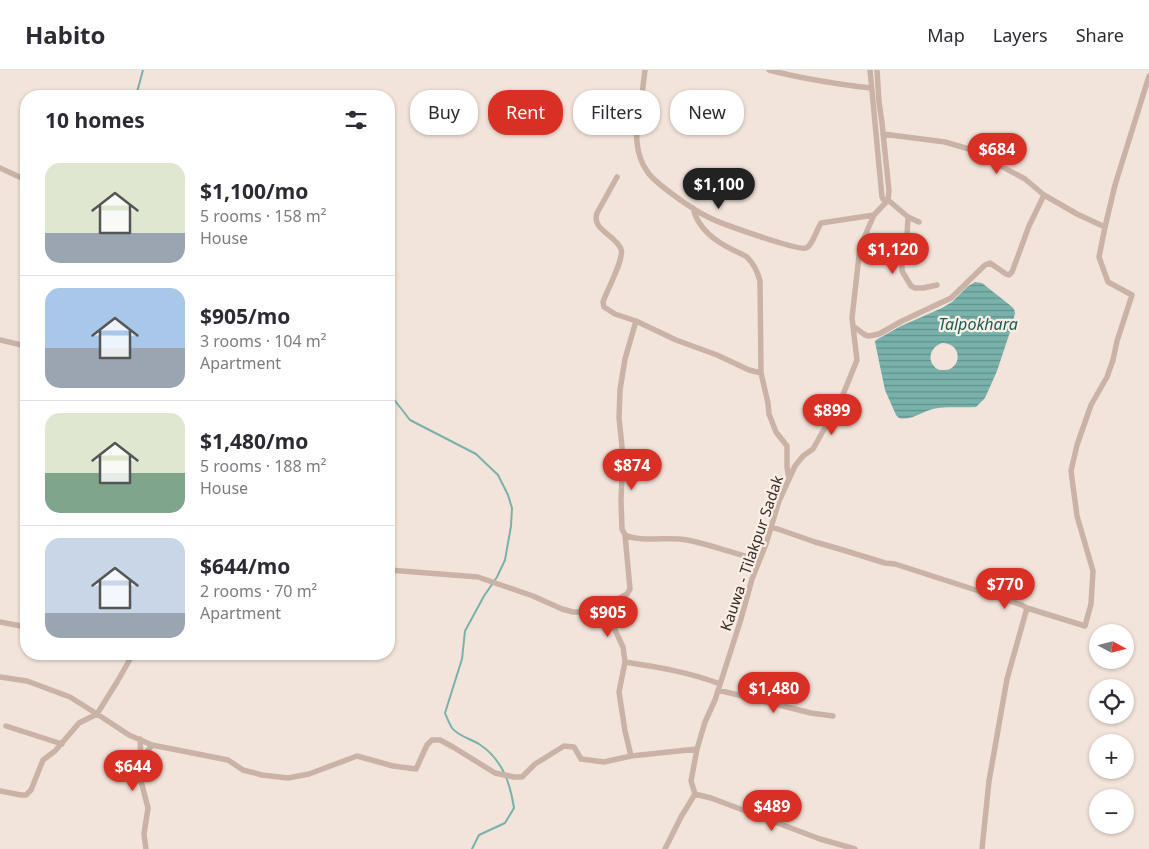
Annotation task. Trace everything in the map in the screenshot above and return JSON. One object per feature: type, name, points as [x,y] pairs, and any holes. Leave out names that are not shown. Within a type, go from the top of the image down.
[{"type":"street","points":[[646,70],[637,140],[640,158],[653,179],[693,208],[708,217],[749,233],[796,248],[805,249],[811,245],[821,223],[874,215]]},
{"type":"street","points":[[769,70],[797,77],[871,88]]},
{"type":"street","points":[[870,70],[882,197],[908,217],[919,222]]},
{"type":"street","points":[[877,70],[889,191],[888,200]]},
{"type":"street","points":[[772,527],[884,563],[909,568],[1085,626],[1091,604],[1093,570],[1077,516],[1071,471],[1090,405],[1107,377],[1132,295],[1108,282],[1099,257],[1115,185],[1149,76]]},
{"type":"street","points":[[883,134],[945,142],[969,149],[1025,179],[1044,195],[1077,214],[1105,227]]},
{"type":"street","points":[[0,168],[20,177]]},
{"type":"street","points":[[617,177],[595,218],[596,223],[621,249],[622,255],[603,302],[604,307],[676,340],[749,370],[761,373]]},
{"type":"street","points":[[852,326],[865,335],[879,334],[951,298],[985,265],[990,263],[1009,275],[1012,272],[1029,226],[1044,195]]},
{"type":"street","name":"Kauwa - Tilakpur Sadak","points":[[695,794],[691,781],[705,722],[719,687],[752,579],[772,527],[779,501],[795,466],[803,456],[813,449],[846,389],[857,360],[852,318],[860,247],[874,215],[888,200]]},
{"type":"street","points":[[693,208],[702,228],[719,242],[746,256],[758,276],[760,282],[761,373],[769,414],[776,432],[787,446],[789,479]]},
{"type":"street","points":[[908,217],[907,235],[902,253],[902,271],[912,286],[916,288],[937,286]]},
{"type":"street","points":[[603,611],[627,594],[630,589],[625,535],[622,529],[623,456],[619,418],[620,390],[625,359],[636,321]]},
{"type":"street","points":[[0,340],[20,345]]},
{"type":"street","points":[[625,535],[642,539],[666,538],[687,540],[759,560]]},
{"type":"street","points":[[395,570],[478,577],[573,612],[603,611],[608,615],[623,648],[625,662],[619,692],[631,756]]},
{"type":"street","points":[[982,849],[989,781],[1007,679],[1027,608]]},
{"type":"street","points":[[0,622],[20,626]]},
{"type":"street","points":[[0,791],[26,795],[31,790],[43,760],[62,744],[79,723],[97,714],[130,660]]},
{"type":"street","points":[[625,662],[702,677],[719,687],[811,712],[833,716]]},
{"type":"street","points":[[0,677],[27,681],[70,697],[129,735],[152,745],[228,760],[243,770],[262,775],[288,778],[309,774],[357,756],[393,766],[416,768],[427,745],[432,740],[440,740],[495,773],[511,776],[522,776],[535,764],[564,746],[574,747],[581,759],[604,762],[631,756],[697,750]]},
{"type":"street","points":[[6,726],[62,744]]},
{"type":"street","points":[[140,739],[141,781],[148,808],[144,834],[146,849]]},
{"type":"street","points":[[141,757],[152,745]]},
{"type":"street","points":[[665,849],[695,794],[711,798],[820,839],[855,849]]},
{"type":"water","name":"Talpokhara","points":[[975,282],[982,283],[1011,306],[1015,313],[997,371],[985,398],[976,407],[938,408],[912,417],[899,418],[885,390],[876,340],[901,326],[942,308],[952,302]],"holes":[[[942,343],[949,344],[957,352],[957,362],[954,367],[949,369],[938,369],[931,362],[932,352],[936,346]]]},
{"type":"waterway","points":[[138,90],[143,70]]},
{"type":"waterway","points":[[395,401],[410,420],[476,454],[498,475],[512,508],[505,560],[465,631],[462,659],[445,713],[455,731],[479,744],[494,757],[504,772],[514,808],[505,823],[479,835],[472,849]]}]
